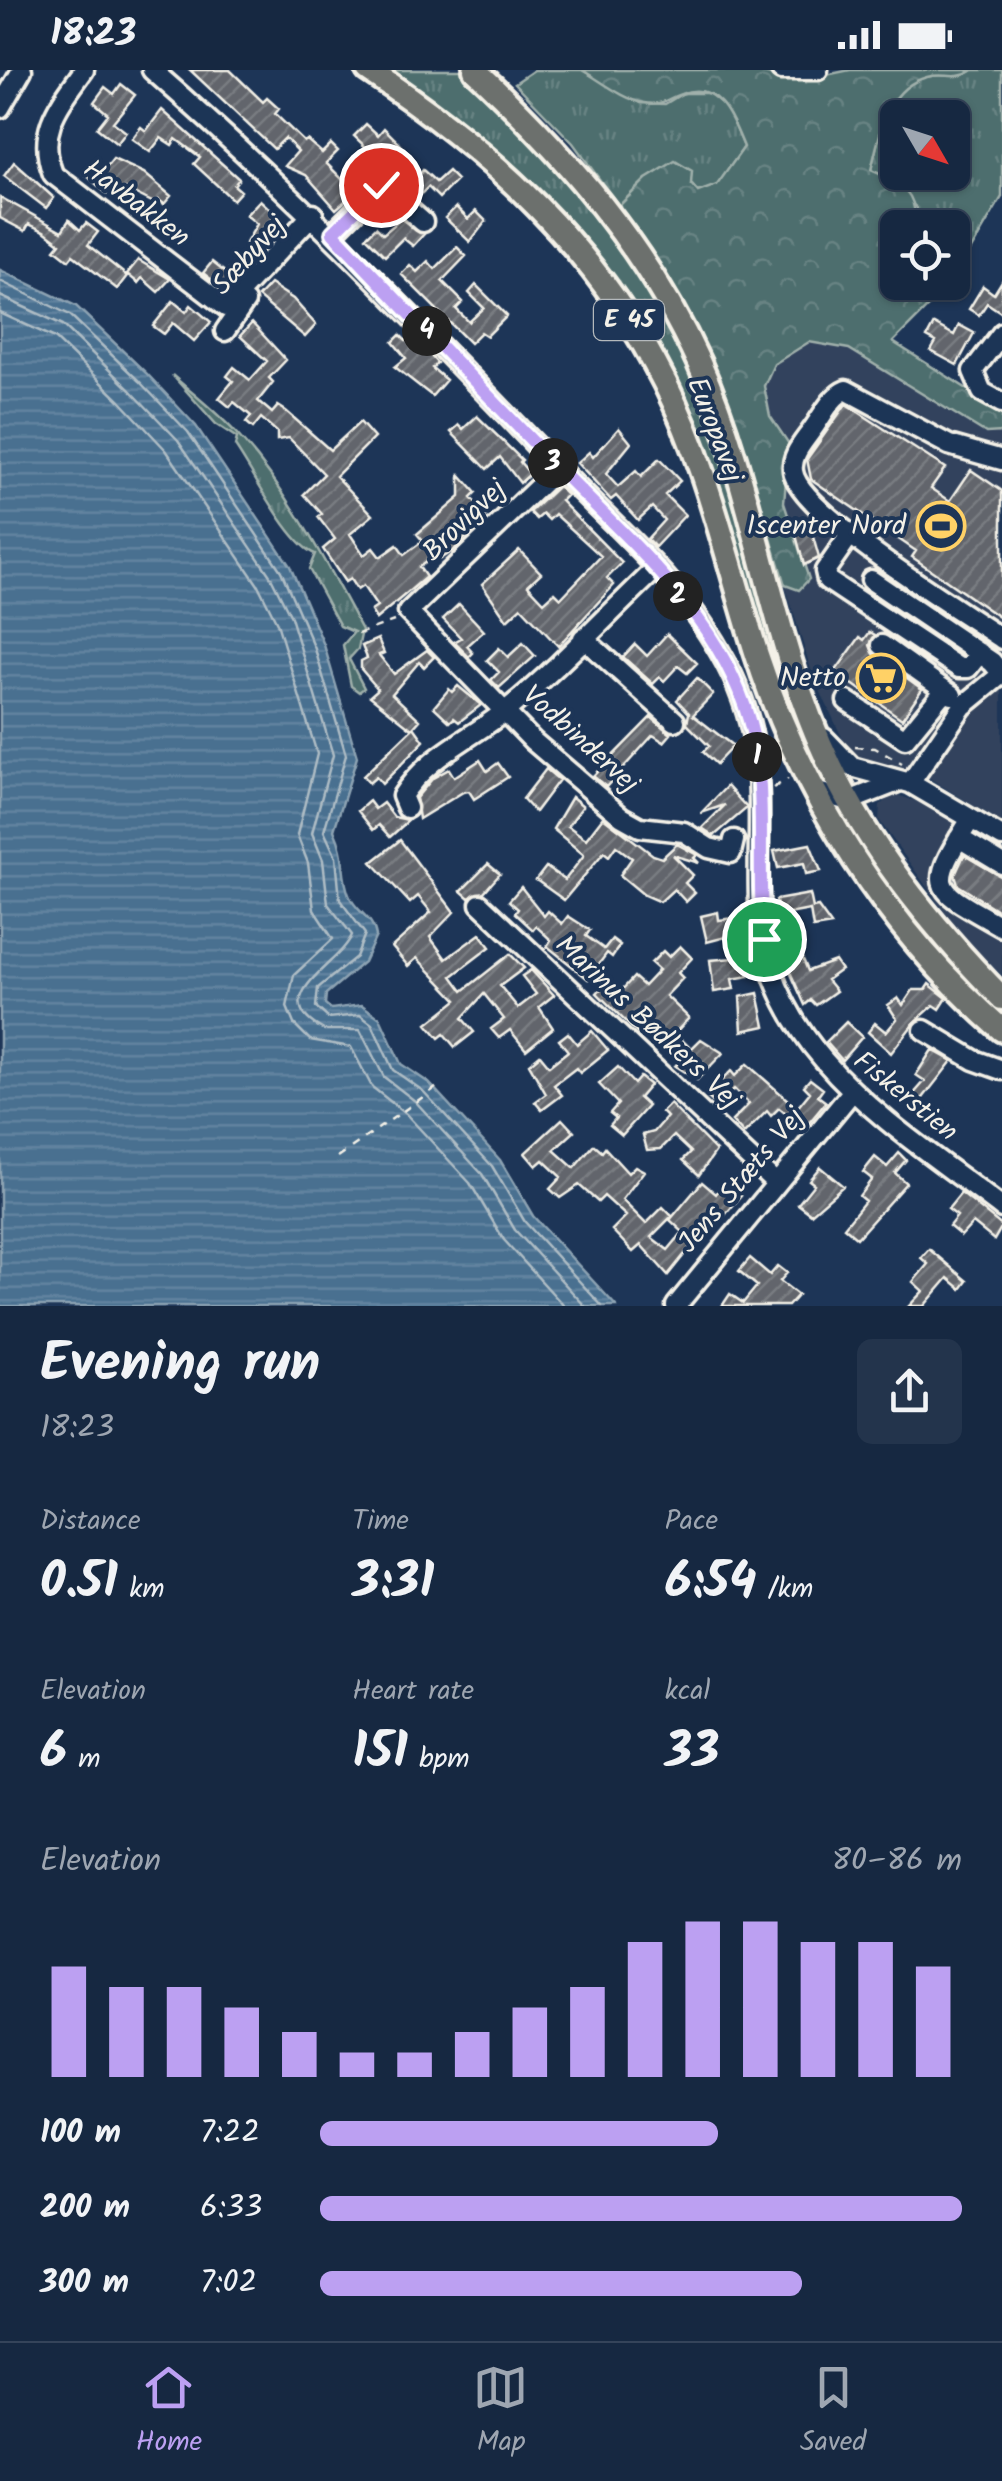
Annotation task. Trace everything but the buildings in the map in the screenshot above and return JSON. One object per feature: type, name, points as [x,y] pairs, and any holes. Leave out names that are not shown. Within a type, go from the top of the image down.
[{"type":"main road","name":"Europavej","points":[[368,70],[430,112],[528,192],[598,274],[638,334],[690,436],[758,659],[898,921],[1002,1030]]},
{"type":"main road","name":"Europavej","points":[[475,70],[562,154],[600,200],[673,313],[720,420],[834,800],[918,904],[1002,998]]},
{"type":"street","points":[[0,108],[22,70]]},
{"type":"street","name":"Havbakken","points":[[84,70],[48,126],[44,144],[53,174],[226,306],[322,222]]},
{"type":"street","name":"Sæbyvej","points":[[152,70],[322,222],[656,569]]},
{"type":"street","points":[[781,70],[818,70]]},
{"type":"street","name":"Sæbyvej","points":[[225,332],[230,318],[322,222],[381,185],[423,222]]},
{"type":"street","points":[[1002,333],[972,371],[975,384],[1002,403]]},
{"type":"street","points":[[1002,460],[949,445],[858,393],[841,391],[799,449],[792,468],[806,496],[850,535],[1002,639]]},
{"type":"street","name":"Brovigvej","points":[[408,612],[558,468]]},
{"type":"street","points":[[850,535],[824,576],[959,668],[968,668],[980,654]]},
{"type":"street","points":[[858,600],[885,558]]},
{"type":"street","points":[[407,808],[402,796],[410,782],[446,750],[506,711],[656,569]]},
{"type":"street","name":"Fiskerstien","points":[[656,569],[706,629],[734,680],[749,720],[762,795],[758,902],[772,976],[788,1012],[811,1047],[852,1092],[1002,1208]]},
{"type":"street","points":[[834,800],[903,778],[963,706],[1002,674],[980,654],[871,580]]},
{"type":"street","name":"Vodbindervej","points":[[408,612],[533,741],[622,817],[640,827],[684,832],[709,848],[731,852],[734,840]]},
{"type":"street","points":[[583,638],[675,721]]},
{"type":"street","points":[[882,645],[963,706]]},
{"type":"street","points":[[847,701],[905,739],[946,690]]},
{"type":"street","points":[[813,721],[846,763],[903,778],[1002,837]]},
{"type":"street","points":[[971,819],[940,870],[942,888],[952,899],[1001,925]]},
{"type":"street","points":[[959,838],[998,864]]},
{"type":"street","name":"Marinus Bødkers Vej","points":[[480,904],[776,1183]]},
{"type":"street","points":[[924,1030],[974,1060],[1002,1070]]},
{"type":"street","name":"Jens Stæts Vej","points":[[676,1306],[852,1092]]},
{"type":"path","points":[[358,634],[408,612]]},
{"type":"path","points":[[847,749],[875,748],[903,778]]},
{"type":"path","points":[[762,795],[789,778]]},
{"type":"path","points":[[338,1157],[440,1085]]},
{"type":"shaded area","points":[[809,342],[850,349],[986,433],[1002,432],[1002,823],[929,778],[852,759],[812,673],[785,585],[799,590],[809,579],[784,503],[789,444],[769,416],[764,386],[774,364]]},
{"type":"shaded area","points":[[894,794],[930,806],[1002,850],[1002,975],[963,938],[879,820],[880,805]]},
{"type":"green space","points":[[383,70],[463,70],[575,184],[644,278],[675,334],[709,412],[827,782],[765,651],[636,316]]},
{"type":"green space","points":[[534,70],[582,70],[641,103],[665,104],[683,93],[709,93],[728,109],[744,147],[717,186],[698,192],[691,184],[646,179],[619,206],[573,143],[515,83]]},
{"type":"green space","points":[[582,70],[744,70],[802,80],[850,70],[973,70],[961,75],[927,77],[913,83],[895,100],[880,100],[880,136],[871,170],[880,174],[880,190],[905,190],[914,210],[880,210],[880,300],[926,300],[930,305],[893,342],[1002,411],[1002,432],[986,433],[849,349],[809,342],[774,364],[764,386],[770,416],[789,444],[784,503],[809,579],[799,590],[785,585],[741,443],[700,339],[619,206],[646,179],[675,161],[692,171],[691,184],[698,192],[717,185],[744,147],[723,105],[705,92],[694,91],[651,104],[621,94]]},
{"type":"green space","points":[[973,70],[1002,70],[1002,197],[970,251],[970,210],[917,210],[895,190],[970,190],[970,100],[894,100],[901,91],[926,77],[955,76]]},
{"type":"green space","points":[[880,136],[880,177],[871,170]]},
{"type":"green space","points":[[172,375],[236,433],[273,478],[305,527],[362,630],[358,649],[349,659],[364,688],[359,692],[351,686],[343,645],[354,632],[340,626],[309,569],[315,554],[294,537],[272,506],[235,446],[237,438],[216,424]]},
{"type":"water","points":[[0,270],[76,306],[146,373],[196,426],[290,566],[324,645],[357,757],[334,830],[349,895],[372,924],[376,936],[364,962],[326,994],[325,1004],[331,1009],[362,1005],[380,1018],[401,1064],[429,1083],[500,1160],[533,1216],[616,1306],[0,1306]]},
{"type":"place","name":"Iscenter Nord","points":[[941,526]]},
{"type":"place","name":"Netto","points":[[881,678]]},
{"type":"route","points":[[381,185],[333,233],[656,569],[706,629],[722,656],[749,720],[756,752],[762,795],[758,902],[764,939]]}]
